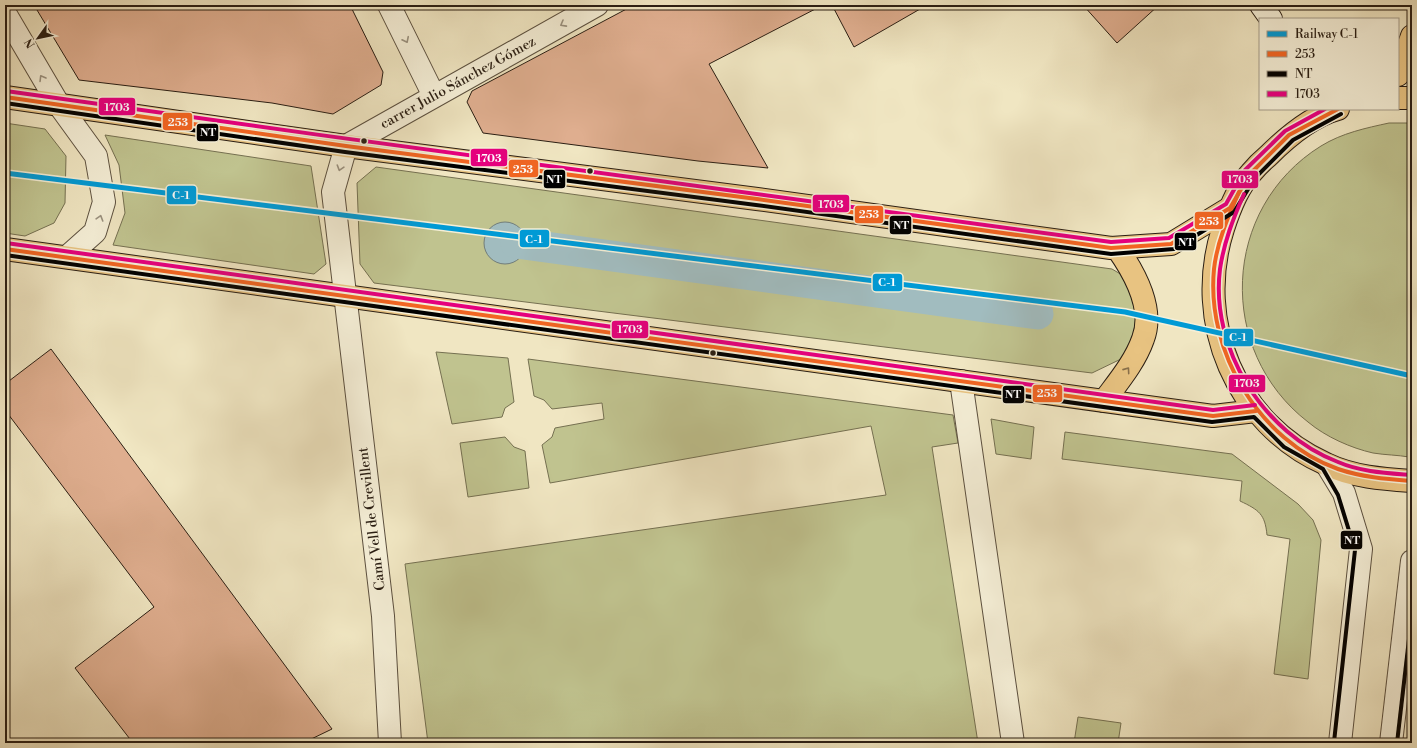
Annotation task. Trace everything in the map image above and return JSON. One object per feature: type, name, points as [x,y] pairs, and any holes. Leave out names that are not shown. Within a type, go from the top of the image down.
[{"type":"highway","points":[[1399,71],[1412,36]]},
{"type":"highway","points":[[5,97],[346,146],[757,199],[1111,248],[1171,244],[1230,208]]},
{"type":"highway","points":[[1399,98],[1412,98]]},
{"type":"highway","points":[[1333,110],[1289,135],[1250,174],[1230,208],[1216,252],[1212,294],[1219,340],[1234,377],[1256,411],[1288,442],[1327,465],[1372,478],[1412,480]]},
{"type":"highway","points":[[5,248],[67,258],[1214,416],[1256,411]]},
{"type":"highway","points":[[1104,401],[1130,365],[1144,338],[1146,310],[1132,269],[1117,248]]},
{"type":"street","points":[[389,5],[434,96]]},
{"type":"street","name":"carrer Julio Sánchez Gómez","points":[[346,146],[597,5]]},
{"type":"street","points":[[1261,5],[1270,18]]},
{"type":"street","points":[[5,13],[59,105],[96,156],[104,202],[95,232],[67,258]]},
{"type":"street","points":[[344,296],[333,192],[346,146]]},
{"type":"street","name":"Camí Vell de Crevillent","points":[[344,296],[383,616],[390,743]]},
{"type":"street","points":[[962,381],[1013,743]]},
{"type":"street","points":[[1327,465],[1344,493],[1361,549],[1340,743]]},
{"type":"street","points":[[1391,743],[1412,561]]},
{"type":"green space","points":[[5,123],[45,129],[66,156],[65,203],[54,223],[25,236],[5,233]]},
{"type":"green space","points":[[1389,123],[1412,123],[1412,456],[1409,457],[1373,453],[1339,441],[1308,422],[1278,392],[1257,358],[1245,320],[1242,281],[1249,242],[1264,205],[1288,173],[1329,141],[1354,132]]},
{"type":"green space","points":[[105,135],[311,166],[326,264],[314,274],[113,245],[125,213],[119,165]]},
{"type":"green space","points":[[376,167],[1112,269],[1132,281],[1138,336],[1121,359],[1092,373],[374,283],[360,264],[357,183]]},
{"type":"green space","points":[[436,352],[508,358],[514,402],[505,408],[502,417],[452,424]]},
{"type":"green space","points":[[528,359],[953,415],[958,443],[932,447],[978,743],[428,743],[405,564],[886,495],[871,426],[550,483],[542,445],[552,437],[555,428],[604,419],[602,403],[552,409],[544,400],[534,396]]},
{"type":"green space","points":[[991,419],[1034,427],[1031,459],[996,454]]},
{"type":"green space","points":[[1065,432],[1232,454],[1298,504],[1313,520],[1321,540],[1308,679],[1274,674],[1290,539],[1267,535],[1263,517],[1252,507],[1240,501],[1242,481],[1062,459]]},
{"type":"green space","points":[[505,437],[514,447],[525,451],[529,488],[468,497],[460,443]]},
{"type":"green space","points":[[1078,717],[1121,723],[1118,743],[1074,743]]},
{"type":"water","points":[[501,222],[509,222],[517,225],[523,231],[526,243],[523,255],[517,261],[509,264],[501,264],[493,261],[487,255],[484,247],[484,239],[487,231],[493,225]]},
{"type":"building","points":[[34,5],[350,5],[383,72],[381,85],[333,114],[272,103],[79,80]]},
{"type":"building","points":[[634,5],[823,5],[709,64],[768,168],[698,161],[483,133],[467,102],[472,91]]},
{"type":"building","points":[[832,5],[927,5],[854,47]]},
{"type":"building","points":[[1083,5],[1159,5],[1117,43]]},
{"type":"building","points":[[51,349],[332,729],[303,743],[133,743],[75,668],[154,607],[5,410],[5,384]]},
{"type":"waterway","points":[[516,243],[1038,314]]},
{"type":"rail line","name":"C-1","points":[[5,173],[1125,312],[1412,376]]},
{"type":"transit line","name":"1703","points":[[6,91],[282,130],[1111,242],[1169,238],[1226,204],[1245,170],[1285,131],[1323,110]]},
{"type":"transit line","name":"253","points":[[5,97],[346,146],[757,199],[1111,248],[1171,244],[1230,208],[1250,174],[1289,135],[1336,110]]},
{"type":"transit line","name":"NT","points":[[5,103],[345,152],[756,205],[1111,254],[1174,249],[1234,212],[1255,178],[1293,140],[1341,114]]},
{"type":"transit line","name":"253","points":[[1239,192],[1220,239],[1215,259],[1214,300],[1219,331],[1229,361],[1243,389],[1262,415],[1284,437],[1310,456],[1338,469],[1356,474],[1412,481]]},
{"type":"transit line","name":"1703","points":[[1244,194],[1226,240],[1220,269],[1219,299],[1224,329],[1233,358],[1248,385],[1266,410],[1287,431],[1311,449],[1338,462],[1356,468],[1374,472],[1412,475]]},
{"type":"transit line","name":"1703","points":[[6,243],[1213,410],[1255,405]]},
{"type":"transit line","name":"253","points":[[5,249],[1213,416],[1256,411]]},
{"type":"transit line","name":"NT","points":[[5,255],[1212,422],[1254,417],[1284,447],[1323,469],[1338,495],[1355,550],[1334,742]]},
{"type":"transit line","name":"NT","points":[[1397,743],[1412,613]]}]
